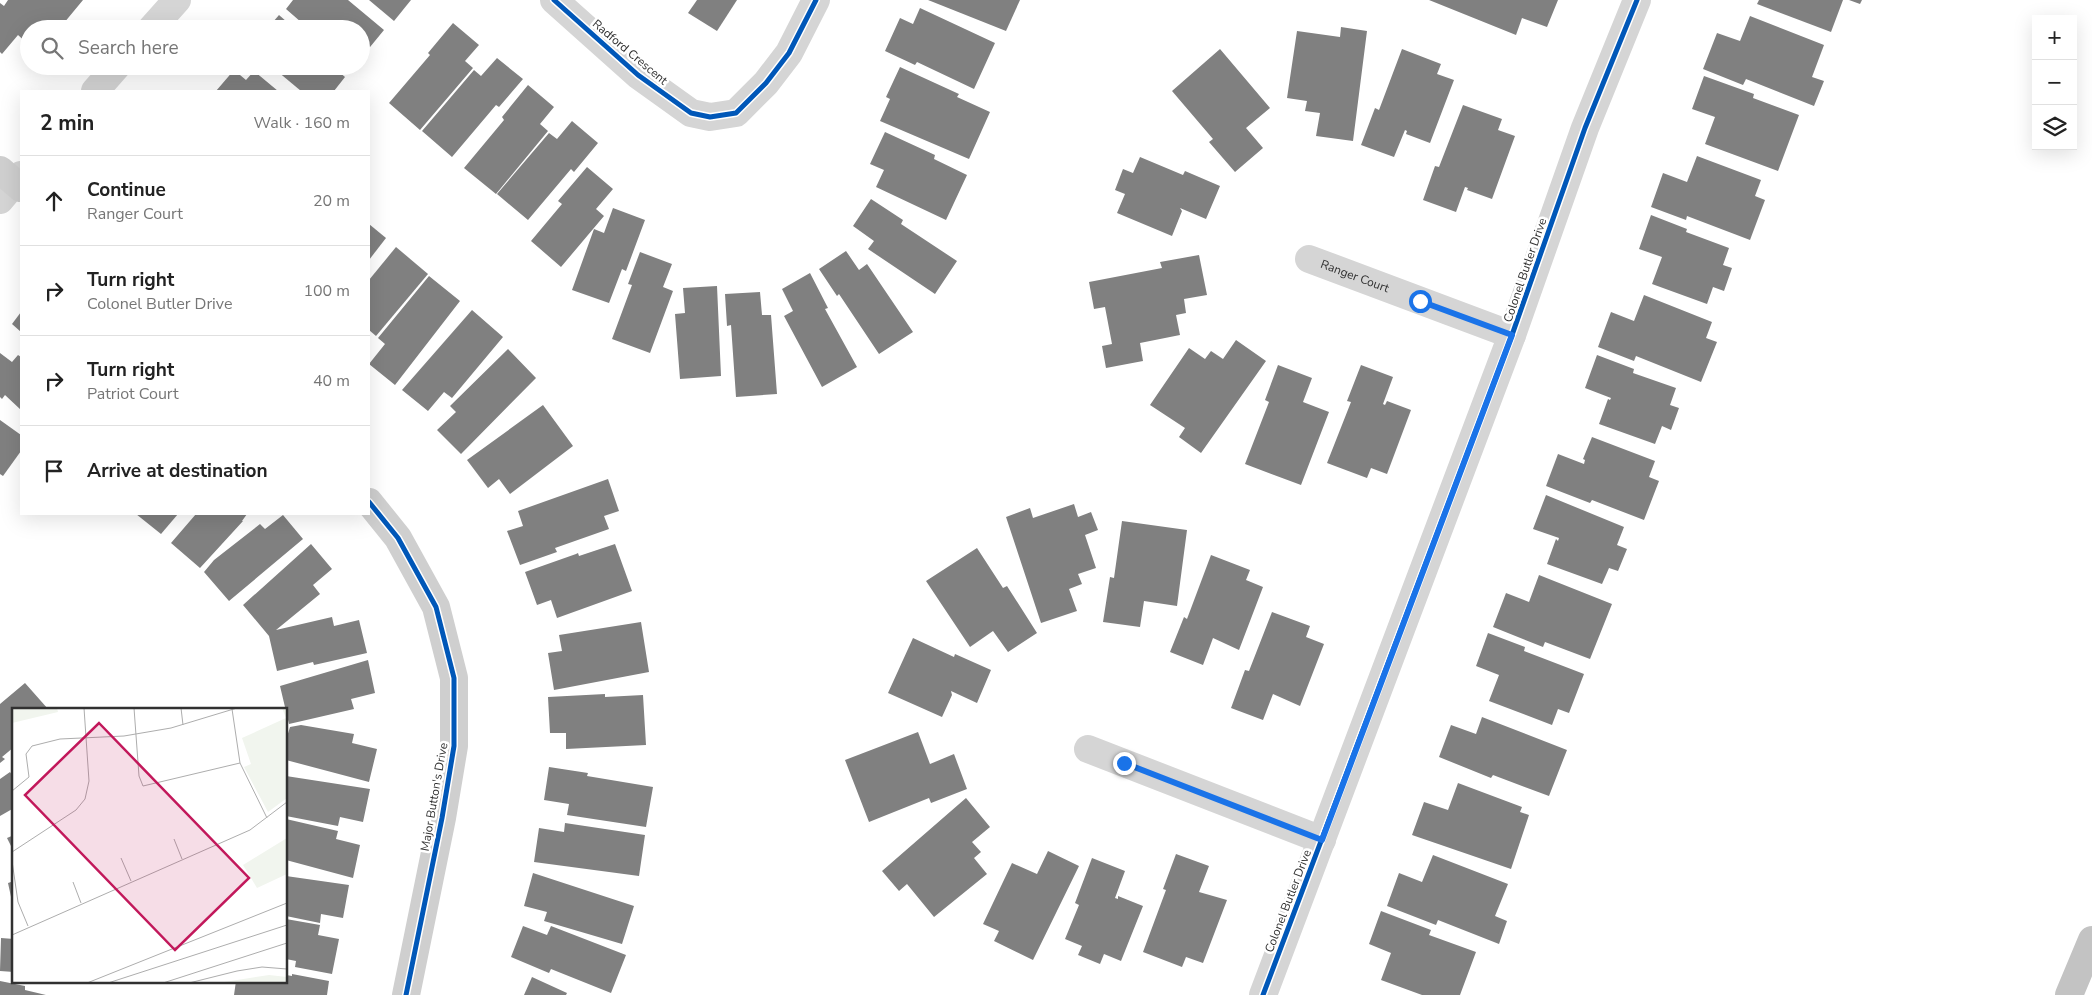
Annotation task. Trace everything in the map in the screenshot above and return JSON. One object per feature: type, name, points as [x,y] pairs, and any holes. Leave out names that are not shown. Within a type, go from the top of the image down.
[{"type":"highway","points":[[2069,995],[2092,940]]},
{"type":"street","points":[[159,20],[177,0]]},
{"type":"street","name":"Radford Crescent","points":[[554,0],[638,75],[691,113],[710,117],[736,113],[766,83],[789,53],[816,0]]},
{"type":"street","name":"Colonel Butler Drive","points":[[1262,995],[1512,335],[1585,128],[1637,0]]},
{"type":"street","points":[[96,90],[108,75]]},
{"type":"street","name":"Ranger Court","points":[[1309,259],[1512,335]]},
{"type":"street","name":"Major Button's Drive","points":[[370,503],[398,538],[436,606],[454,678],[454,746],[442,818],[406,995]]},
{"type":"street","points":[[1088,749],[1322,840]]},
{"type":"building","points":[[8,0],[83,0],[66,20],[20,20],[20,37],[18,35],[2,54],[0,52],[0,3],[4,6]]},
{"type":"building","points":[[293,0],[348,0],[384,30],[370,47],[370,20],[299,20],[286,9]]},
{"type":"building","points":[[369,0],[411,0],[394,21]]},
{"type":"building","points":[[697,0],[737,0],[717,31],[688,13]]},
{"type":"building","points":[[928,0],[1020,0],[1006,31]]},
{"type":"building","points":[[1429,0],[1558,0],[1547,27],[1522,18],[1516,35]]},
{"type":"building","points":[[1759,0],[1843,0],[1831,32],[1757,4]]},
{"type":"building","points":[[1849,0],[1862,0],[1860,4]]},
{"type":"building","points":[[920,8],[995,43],[974,89],[917,62],[915,65],[885,51],[900,18],[913,24]]},
{"type":"building","points":[[279,15],[285,20],[275,20]]},
{"type":"building","points":[[1750,16],[1824,45],[1812,77],[1824,81],[1814,106],[1746,79],[1743,85],[1703,69],[1717,33],[1740,41]]},
{"type":"building","points":[[453,23],[479,45],[465,61],[473,68],[420,130],[389,103],[430,55],[428,53]]},
{"type":"building","points":[[1341,27],[1367,31],[1353,141],[1316,136],[1320,113],[1305,111],[1307,101],[1287,98],[1297,31],[1340,37]]},
{"type":"building","points":[[1220,49],[1270,108],[1246,128],[1263,148],[1235,172],[1209,142],[1213,139],[1172,91]]},
{"type":"building","points":[[1402,49],[1441,64],[1437,74],[1454,80],[1430,143],[1406,134],[1407,131],[1405,130],[1394,157],[1361,145],[1375,108],[1379,110]]},
{"type":"building","points":[[497,58],[523,79],[499,107],[496,105],[452,157],[422,131],[474,70],[481,76]]},
{"type":"building","points":[[900,67],[959,94],[957,97],[990,112],[969,159],[880,121],[890,99],[886,97]]},
{"type":"building","points":[[230,75],[240,75],[246,80],[250,75],[259,75],[277,90],[217,90]]},
{"type":"building","points":[[282,75],[343,75],[345,77],[335,90],[300,90]]},
{"type":"building","points":[[1704,76],[1754,94],[1753,98],[1799,115],[1778,171],[1705,144],[1715,117],[1692,109]]},
{"type":"building","points":[[528,85],[554,107],[540,124],[548,131],[496,194],[464,168],[504,120],[502,117]]},
{"type":"building","points":[[1463,105],[1502,119],[1498,130],[1515,136],[1492,199],[1467,190],[1468,188],[1465,187],[1456,212],[1423,200],[1435,166],[1439,167]]},
{"type":"building","points":[[572,121],[598,143],[574,172],[571,169],[528,220],[497,194],[549,133],[557,139]]},
{"type":"building","points":[[885,132],[935,155],[934,159],[967,175],[946,220],[876,187],[884,170],[870,164]]},
{"type":"building","points":[[1697,156],[1761,180],[1755,196],[1765,200],[1750,240],[1687,216],[1686,220],[1651,207],[1663,173],[1687,182]]},
{"type":"building","points":[[1140,157],[1183,175],[1185,171],[1220,186],[1206,219],[1180,208],[1182,211],[1172,236],[1117,213],[1125,194],[1115,190],[1123,169],[1133,173]]},
{"type":"building","points":[[587,167],[613,189],[596,209],[604,216],[561,267],[531,241],[562,204],[558,201]]},
{"type":"building","points":[[871,199],[903,220],[901,224],[957,261],[935,294],[868,249],[874,241],[853,226]]},
{"type":"building","points":[[613,208],[645,220],[626,271],[622,269],[609,303],[572,290],[594,229],[604,233]]},
{"type":"building","points":[[1651,215],[1687,229],[1686,232],[1729,248],[1723,265],[1732,268],[1724,291],[1713,287],[1707,304],[1652,284],[1662,257],[1639,249]]},
{"type":"building","points":[[370,225],[386,238],[370,259]]},
{"type":"building","points":[[396,247],[428,274],[376,336],[370,331],[370,279]]},
{"type":"building","points":[[846,251],[859,270],[867,264],[913,332],[879,354],[839,294],[837,296],[819,269]]},
{"type":"building","points":[[640,252],[672,264],[663,287],[673,291],[650,353],[612,339],[632,285],[628,284]]},
{"type":"building","points":[[1199,255],[1207,295],[1184,299],[1186,313],[1176,315],[1180,335],[1140,343],[1143,361],[1106,368],[1102,346],[1112,344],[1105,307],[1094,309],[1089,282],[1162,268],[1160,262]]},
{"type":"building","points":[[810,273],[828,308],[825,309],[857,367],[822,387],[784,316],[793,311],[782,289]]},
{"type":"building","points":[[429,276],[460,301],[395,385],[370,365],[385,344],[378,338]]},
{"type":"building","points":[[717,286],[721,376],[680,379],[675,314],[685,313],[683,288]]},
{"type":"building","points":[[760,292],[762,315],[771,315],[777,394],[736,397],[731,325],[727,326],[725,294]]},
{"type":"building","points":[[1644,295],[1712,322],[1706,338],[1717,342],[1701,382],[1636,356],[1634,361],[1598,347],[1611,312],[1634,321]]},
{"type":"building","points":[[472,310],[503,337],[452,398],[444,392],[428,411],[402,390]]},
{"type":"building","points":[[20,313],[20,331],[12,324]]},
{"type":"building","points":[[1236,340],[1266,361],[1201,453],[1179,437],[1185,428],[1150,405],[1189,348],[1205,359],[1211,351],[1223,359]]},
{"type":"building","points":[[508,349],[536,378],[461,454],[437,430],[456,412],[450,406]]},
{"type":"building","points":[[0,353],[12,362],[18,355],[20,356],[20,409],[5,395],[2,399],[0,397]]},
{"type":"building","points":[[1597,355],[1634,369],[1633,373],[1676,388],[1670,405],[1679,408],[1671,430],[1662,426],[1655,444],[1599,424],[1608,399],[1610,400],[1611,398],[1585,388]]},
{"type":"building","points":[[1278,365],[1312,378],[1303,402],[1329,412],[1301,485],[1245,464],[1269,402],[1265,400]]},
{"type":"building","points":[[1361,365],[1393,377],[1383,404],[1385,405],[1387,401],[1411,410],[1387,474],[1371,468],[1367,478],[1327,463],[1351,402],[1347,401]]},
{"type":"building","points":[[543,405],[573,446],[510,494],[499,479],[488,488],[467,460]]},
{"type":"building","points":[[0,420],[20,434],[20,452],[3,476],[0,474]]},
{"type":"building","points":[[1592,437],[1655,461],[1649,477],[1659,481],[1644,520],[1592,500],[1590,503],[1546,486],[1558,454],[1584,464],[1585,460],[1583,459]]},
{"type":"building","points":[[608,479],[619,511],[604,516],[609,529],[555,548],[557,552],[520,565],[507,531],[523,526],[518,511]]},
{"type":"building","points":[[1546,495],[1624,527],[1617,545],[1627,549],[1618,571],[1609,568],[1602,584],[1547,564],[1556,539],[1558,541],[1559,538],[1533,529]]},
{"type":"building","points":[[1074,504],[1078,517],[1091,512],[1098,530],[1085,535],[1096,568],[1078,574],[1082,584],[1069,589],[1077,611],[1041,623],[1006,517],[1030,508],[1033,518]]},
{"type":"building","points":[[137,515],[177,515],[161,534]]},
{"type":"building","points":[[195,515],[246,515],[200,568],[171,543]]},
{"type":"building","points":[[283,515],[303,539],[229,601],[204,572],[214,560],[260,524],[265,529]]},
{"type":"building","points":[[1122,521],[1187,530],[1177,606],[1144,601],[1140,627],[1103,622],[1110,577],[1114,578]]},
{"type":"building","points":[[311,544],[332,569],[313,585],[320,594],[276,630],[332,617],[334,626],[359,620],[367,653],[314,665],[313,662],[277,671],[269,636],[243,605]]},
{"type":"building","points":[[615,544],[632,591],[557,618],[551,600],[537,605],[525,572],[578,553],[579,556]]},
{"type":"building","points":[[977,548],[1003,588],[1007,586],[1037,633],[1008,652],[993,631],[970,647],[926,581]]},
{"type":"building","points":[[1211,555],[1250,570],[1246,580],[1263,587],[1239,650],[1213,638],[1203,665],[1170,652],[1184,617],[1187,619]]},
{"type":"building","points":[[1539,575],[1612,604],[1590,659],[1545,642],[1543,647],[1493,627],[1506,593],[1529,602]]},
{"type":"building","points":[[1272,612],[1310,626],[1306,637],[1324,644],[1300,706],[1273,694],[1263,720],[1231,708],[1245,670],[1249,671]]},
{"type":"building","points":[[641,622],[649,672],[554,690],[548,653],[562,651],[559,635]]},
{"type":"building","points":[[1488,633],[1525,647],[1524,651],[1584,674],[1569,713],[1558,709],[1552,725],[1489,701],[1499,675],[1476,666]]},
{"type":"building","points":[[913,638],[954,657],[955,654],[991,670],[977,703],[951,691],[952,695],[942,717],[888,693]]},
{"type":"building","points":[[368,660],[375,693],[351,699],[354,709],[289,724],[288,708],[285,708],[280,686]]},
{"type":"building","points":[[25,683],[47,708],[12,708],[12,749],[2,757],[5,759],[0,763],[0,704]]},
{"type":"building","points":[[605,694],[605,697],[643,695],[646,745],[566,749],[566,733],[550,733],[548,697]]},
{"type":"building","points":[[1482,717],[1567,750],[1549,796],[1493,775],[1491,778],[1439,757],[1451,725],[1476,734]]},
{"type":"building","points":[[301,725],[354,734],[352,743],[377,749],[369,782],[288,761],[288,734],[290,727]]},
{"type":"building","points":[[918,732],[930,764],[954,754],[967,789],[931,803],[929,798],[869,822],[845,760]]},
{"type":"building","points":[[549,767],[588,773],[587,776],[653,787],[646,827],[567,815],[569,804],[544,800]]},
{"type":"building","points":[[10,772],[12,775],[12,809],[0,816],[0,779]]},
{"type":"building","points":[[288,776],[370,789],[363,822],[340,817],[338,826],[288,816]]},
{"type":"building","points":[[1458,783],[1522,807],[1520,812],[1529,815],[1511,869],[1412,835],[1424,802],[1448,810]]},
{"type":"building","points":[[966,798],[990,827],[972,842],[981,852],[974,858],[987,874],[934,917],[907,884],[899,891],[882,871]]},
{"type":"building","points":[[288,819],[338,831],[336,839],[360,845],[353,878],[288,861]]},
{"type":"building","points":[[565,823],[645,835],[639,876],[534,862],[539,828],[564,832]]},
{"type":"building","points":[[12,836],[12,848],[7,838]]},
{"type":"building","points":[[1048,851],[1079,866],[1033,960],[994,941],[999,931],[983,924],[1012,863],[1037,874]]},
{"type":"building","points":[[1176,854],[1209,866],[1199,892],[1227,900],[1203,963],[1186,957],[1182,967],[1143,952],[1166,890],[1163,889]]},
{"type":"building","points":[[1433,855],[1508,884],[1495,916],[1507,921],[1499,944],[1438,920],[1436,925],[1387,906],[1399,873],[1422,882]]},
{"type":"building","points":[[1092,858],[1125,871],[1115,898],[1118,899],[1118,896],[1143,906],[1121,961],[1104,954],[1100,964],[1078,955],[1082,946],[1065,939],[1079,905],[1075,903]]},
{"type":"building","points":[[533,873],[634,906],[622,944],[544,921],[547,912],[524,906]]},
{"type":"building","points":[[288,876],[349,885],[343,918],[321,914],[320,923],[288,916]]},
{"type":"building","points":[[12,882],[12,901],[8,883]]},
{"type":"building","points":[[1381,911],[1431,930],[1429,935],[1476,952],[1460,995],[1422,995],[1381,980],[1391,953],[1369,944]]},
{"type":"building","points":[[288,919],[320,925],[318,935],[339,939],[332,974],[295,967],[296,961],[288,959]]},
{"type":"building","points":[[523,926],[547,935],[551,926],[626,955],[611,993],[551,969],[549,973],[511,957]]},
{"type":"building","points":[[1,938],[12,939],[12,972],[0,971]]},
{"type":"building","points":[[292,974],[329,981],[327,995],[234,995],[236,982],[288,982],[288,975],[292,976]]},
{"type":"building","points":[[532,977],[567,993],[566,995],[524,995]]},
{"type":"building","points":[[0,981],[25,986],[25,990],[46,995],[0,995]]},
{"type":"cycle path","points":[[554,0],[638,75],[691,113],[710,117],[736,113],[766,83],[789,53],[816,0]]},
{"type":"cycle path","points":[[1263,995],[1512,335],[1585,128],[1637,0]]},
{"type":"cycle path","points":[[370,503],[398,538],[436,607],[454,678],[454,746],[442,818],[406,995]]},
{"type":"route","points":[[1124,763],[1322,840],[1512,335],[1420,301]]}]
